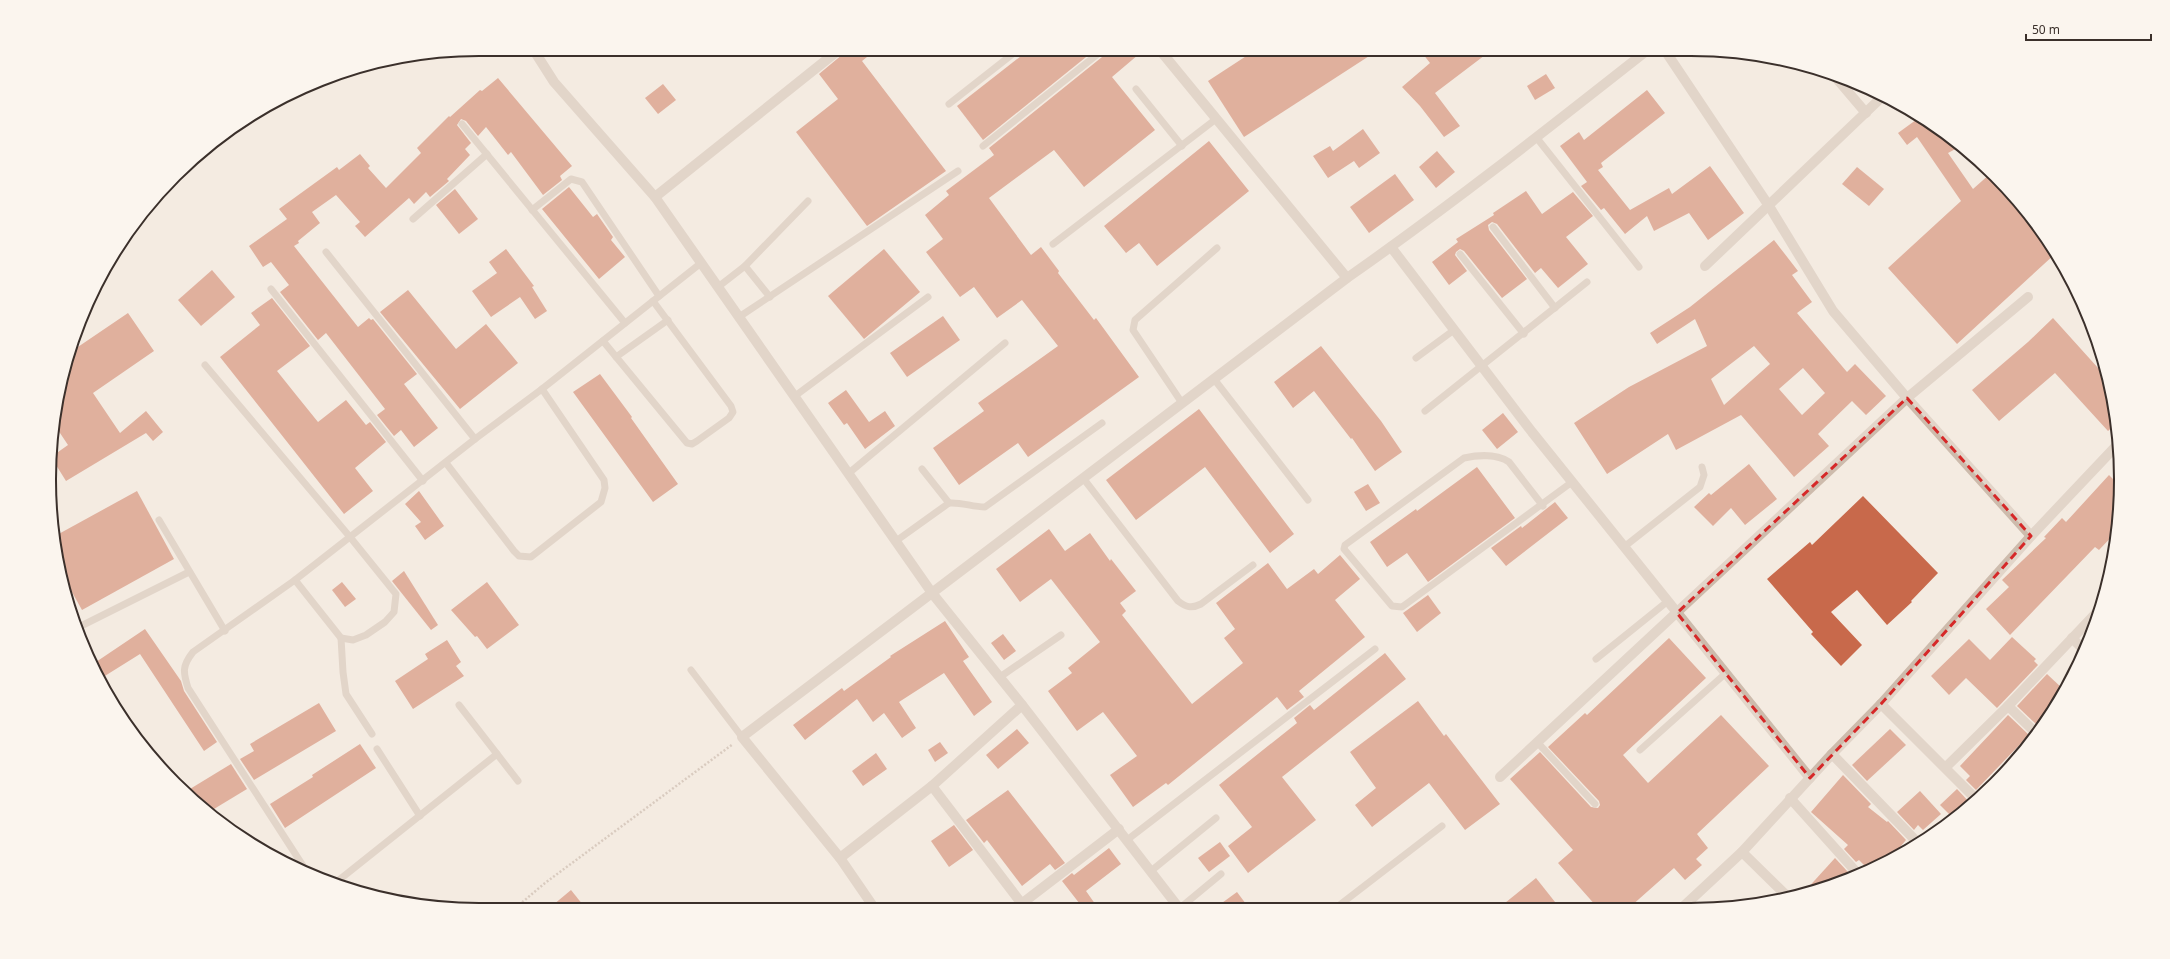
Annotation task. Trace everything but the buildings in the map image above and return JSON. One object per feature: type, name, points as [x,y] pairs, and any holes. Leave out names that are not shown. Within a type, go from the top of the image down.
[{"type":"street","points":[[537,56],[554,82],[655,197],[932,593],[1000,677],[1176,903]]},
{"type":"street","points":[[655,197],[831,56]]},
{"type":"street","points":[[1165,56],[1347,278]]},
{"type":"street","points":[[871,903],[840,858],[742,737],[1347,278],[1391,247],[1640,56]]},
{"type":"street","points":[[1669,56],[1769,206],[1833,311],[1907,398],[2031,536]]},
{"type":"street","points":[[1841,83],[1866,113]]},
{"type":"street","points":[[1705,266],[1879,100]]},
{"type":"street","points":[[1391,247],[1572,482],[1810,778]]},
{"type":"street","points":[[1500,777],[1907,398],[2028,297]]},
{"type":"street","points":[[1691,903],[1742,852],[1790,798],[1881,704],[2031,536],[2113,450]]},
{"type":"street","points":[[1946,767],[2008,706],[2092,617]]},
{"type":"street","points":[[2072,638],[2080,646]]},
{"type":"street","points":[[1881,704],[1946,767],[1973,795]]},
{"type":"street","points":[[840,858],[932,786],[1022,705]]},
{"type":"street","points":[[2008,706],[2032,729]]},
{"type":"street","points":[[1832,754],[1914,839]]},
{"type":"street","points":[[932,786],[1018,903]]},
{"type":"street","points":[[1790,798],[1855,870]]},
{"type":"street","points":[[1026,903],[1118,829]]},
{"type":"street","points":[[1742,852],[1783,893]]},
{"type":"lane","points":[[949,104],[1010,56]]},
{"type":"lane","points":[[982,146],[1095,56]]},
{"type":"lane","points":[[1136,89],[1182,146]]},
{"type":"lane","points":[[1053,244],[1216,119]]},
{"type":"lane","points":[[462,124],[625,323]]},
{"type":"lane","points":[[1536,137],[1639,268]]},
{"type":"lane","points":[[413,219],[487,154]]},
{"type":"lane","points":[[739,317],[958,171]]},
{"type":"lane","points":[[532,210],[571,179],[582,182],[668,320],[731,406],[733,412],[729,418],[697,441],[692,444],[687,443],[603,341]]},
{"type":"lane","points":[[718,287],[745,266],[808,201]]},
{"type":"lane","points":[[1493,227],[1555,308]]},
{"type":"lane","points":[[1182,403],[1133,330],[1132,325],[1135,320],[1217,248]]},
{"type":"lane","points":[[326,252],[475,439]]},
{"type":"lane","points":[[1460,254],[1524,334]]},
{"type":"lane","points":[[302,864],[188,688],[184,674],[185,662],[193,652],[225,631],[295,580],[702,263]]},
{"type":"lane","points":[[745,266],[770,296]]},
{"type":"lane","points":[[1425,411],[1524,334],[1587,282]]},
{"type":"lane","points":[[271,289],[423,481]]},
{"type":"lane","points":[[795,396],[928,297]]},
{"type":"lane","points":[[616,357],[668,320]]},
{"type":"lane","points":[[1416,358],[1454,330]]},
{"type":"lane","points":[[849,473],[1005,343]]},
{"type":"lane","points":[[205,365],[396,594],[394,612],[385,622],[366,635],[353,640],[341,638]]},
{"type":"lane","points":[[1214,379],[1308,500]]},
{"type":"lane","points":[[446,463],[514,551],[519,556],[531,557],[601,502],[605,488],[604,480],[542,389]]},
{"type":"lane","points":[[896,541],[949,502],[958,502],[975,507],[985,507],[1102,423]]},
{"type":"lane","points":[[1542,506],[1508,462],[1502,458],[1475,456],[1464,458],[1345,545],[1344,550],[1392,606],[1402,607],[1542,506],[1572,482]]},
{"type":"lane","points":[[1624,547],[1700,487],[1704,475],[1702,467]]},
{"type":"lane","points":[[922,469],[949,502]]},
{"type":"lane","points":[[1083,478],[1178,601],[1186,607],[1194,608],[1201,604],[1253,565]]},
{"type":"lane","points":[[159,520],[225,631]]},
{"type":"lane","points":[[82,626],[189,572]]},
{"type":"lane","points":[[295,580],[341,638],[346,694],[372,734]]},
{"type":"lane","points":[[1596,659],[1668,601]]},
{"type":"lane","points":[[1000,677],[1061,635]]},
{"type":"lane","points":[[1127,840],[1375,649]]},
{"type":"lane","points":[[691,670],[742,737]]},
{"type":"lane","points":[[1640,750],[1726,673]]},
{"type":"lane","points":[[459,705],[518,781]]},
{"type":"lane","points":[[1537,742],[1595,804]]},
{"type":"lane","points":[[377,749],[420,816]]},
{"type":"lane","points":[[339,880],[496,754]]},
{"type":"lane","points":[[1151,871],[1216,818]]},
{"type":"lane","points":[[1342,903],[1442,826]]},
{"type":"lane","points":[[1186,903],[1221,874]]},
{"type":"path","points":[[521,903],[545,883],[742,737]]},
{"type":"highlighted area","points":[[1907,398],[2031,536],[1881,704],[1810,778],[1677,613]]}]
